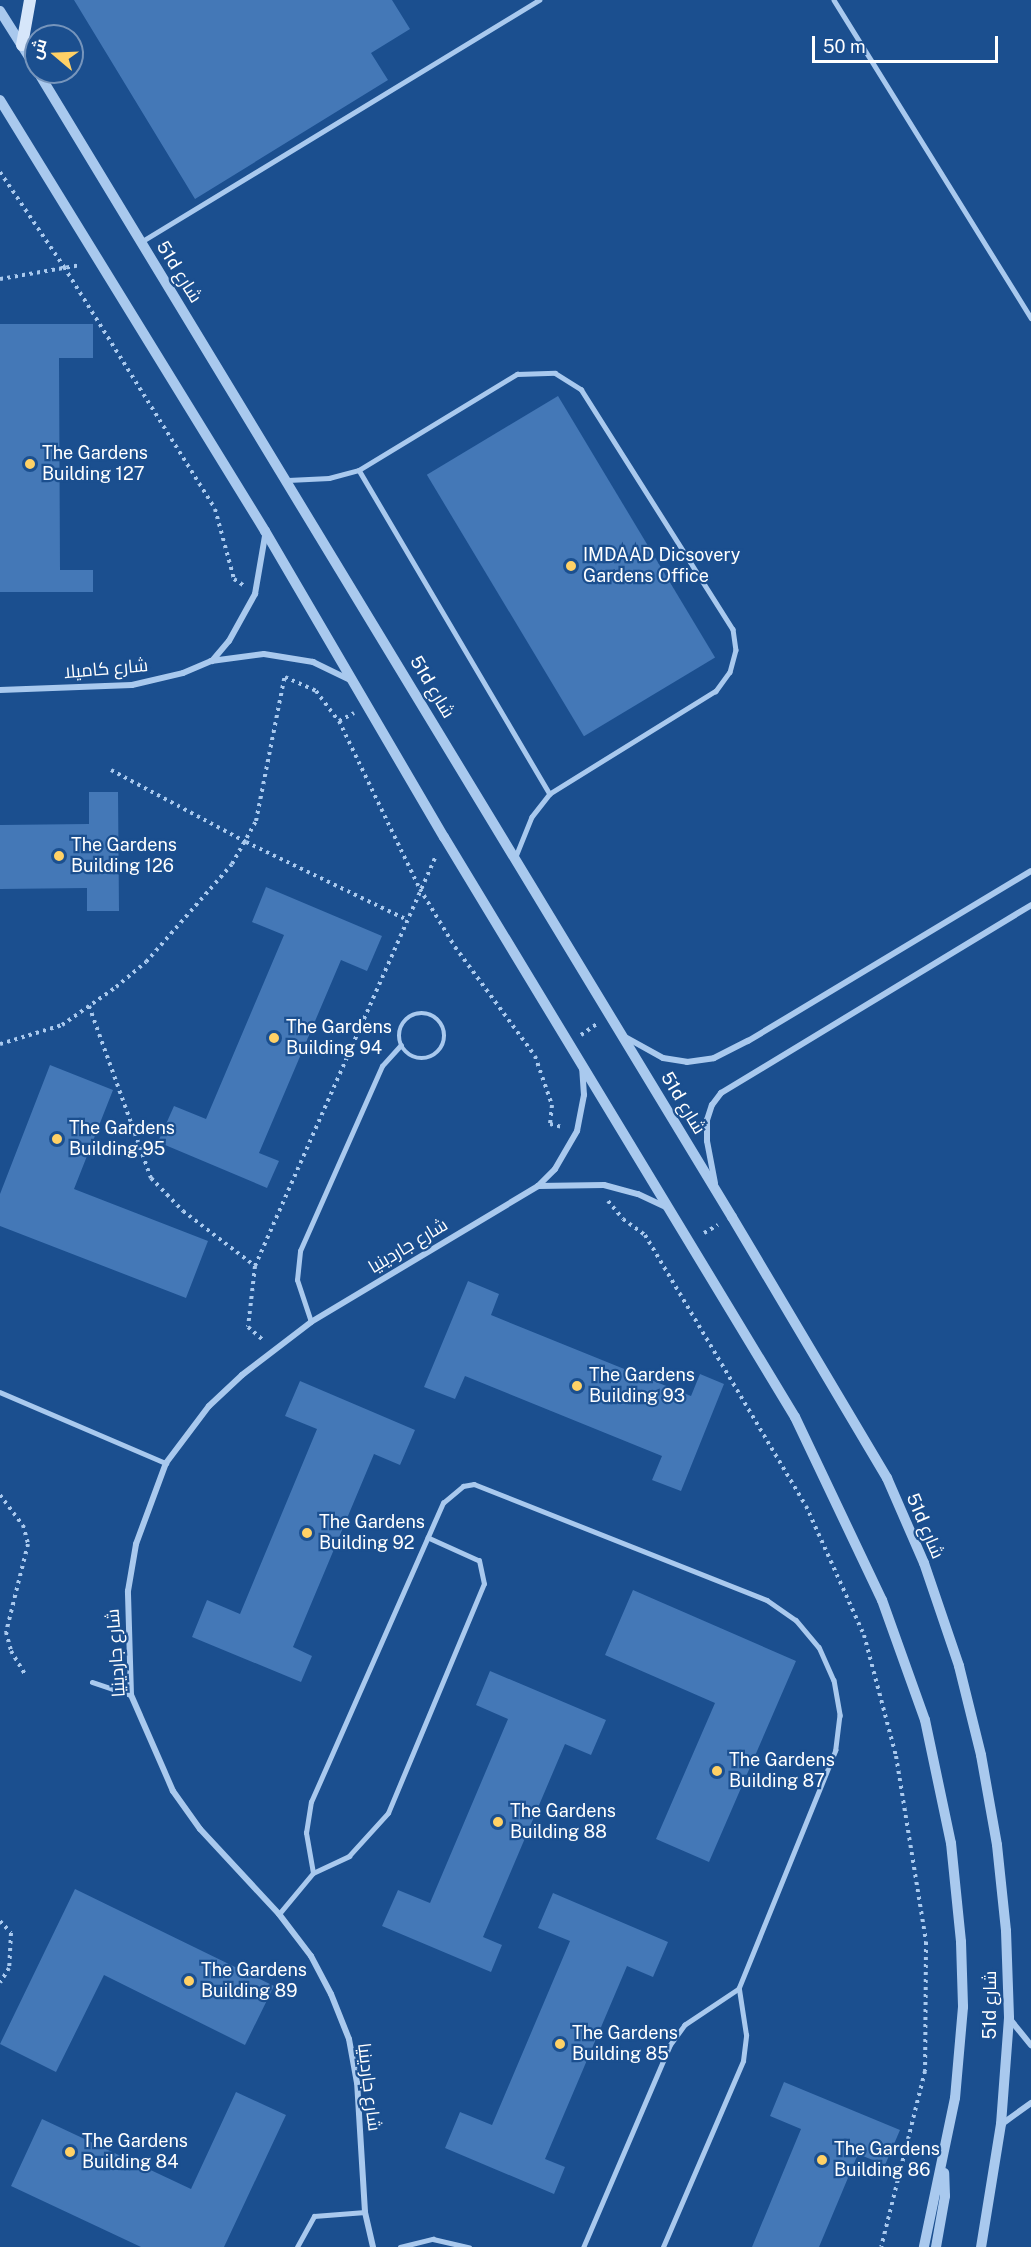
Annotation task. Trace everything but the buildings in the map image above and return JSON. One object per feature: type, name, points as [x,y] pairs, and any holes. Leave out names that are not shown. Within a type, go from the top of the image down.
[{"type":"main road","points":[[22,45],[30,0]]},
{"type":"street","points":[[0,11],[24,48]]},
{"type":"street","name":"51d شارع","points":[[45,84],[288,480],[732,1217],[887,1478],[924,1563],[959,1666],[981,1755],[997,1845],[1009,2018],[1001,2124],[981,2247]]},
{"type":"street","name":"51d شارع","points":[[0,100],[265,531],[444,837],[570,1041],[795,1416],[841,1509],[882,1600],[925,1720],[951,1843],[961,1942],[963,2007],[955,2098],[924,2247]]},
{"type":"street","name":"شارع كاميلا","points":[[211,661],[244,619],[255,594],[265,531]]},
{"type":"street","name":"شارع كاميلا","points":[[0,690],[132,685],[174,676],[211,661],[237,655],[290,657],[313,662],[355,683]]},
{"type":"street","points":[[622,1035],[663,1059],[687,1062],[714,1058],[748,1041],[1031,871]]},
{"type":"street","points":[[717,1193],[707,1141],[707,1120],[712,1105],[721,1093],[1031,905]]},
{"type":"street","name":"شارع جاردينيا","points":[[374,2247],[365,2212],[357,2083],[349,2039],[311,1956],[279,1914],[230,1864],[173,1791],[131,1695],[128,1591],[136,1544],[166,1463],[209,1406],[272,1349],[311,1322],[538,1186],[555,1169],[577,1131],[584,1095],[582,1062]]},
{"type":"street","points":[[538,1186],[604,1185],[638,1194],[671,1210]]},
{"type":"street","points":[[1009,2018],[1031,2045]]},
{"type":"street","points":[[1001,2124],[1031,2103]]},
{"type":"street","points":[[936,2247],[945,2196],[942,2164]]},
{"type":"lane","points":[[141,242],[539,0]]},
{"type":"lane","points":[[834,0],[1031,318]]},
{"type":"lane","points":[[288,480],[328,478],[359,470],[517,374],[534,370],[555,373],[581,390],[733,630],[736,650],[730,672],[716,691],[550,794],[532,817],[515,859]]},
{"type":"lane","points":[[359,470],[550,794]]},
{"type":"lane","points":[[311,1322],[297,1280],[300,1251],[382,1066],[401,1046],[401,1028],[413,1015],[431,1015],[443,1028],[443,1045],[431,1058],[413,1058],[401,1046]]},
{"type":"lane","points":[[0,1392],[166,1463]]},
{"type":"lane","points":[[313,1874],[306,1833],[311,1802],[443,1503],[463,1486],[474,1484],[767,1600],[796,1620],[819,1647],[834,1680],[840,1715],[836,1750],[739,1989],[746,2035],[743,2061],[663,2247]]},
{"type":"lane","points":[[279,1914],[313,1874],[350,1856],[388,1813],[484,1584],[479,1561],[428,1538]]},
{"type":"lane","points":[[92,1682],[131,1695]]},
{"type":"lane","points":[[584,2247],[670,2046],[685,2025],[702,2011],[739,1989]]},
{"type":"lane","points":[[297,2247],[314,2216],[365,2212]]},
{"type":"lane","points":[[400,2247],[433,2239],[468,2247]]},
{"type":"path","points":[[0,172],[64,267],[216,509],[234,579],[255,594]]},
{"type":"path","points":[[0,279],[100,263]]},
{"type":"path","points":[[0,1044],[62,1025],[146,962],[232,864],[246,842],[255,821],[290,657]]},
{"type":"path","points":[[285,677],[316,691],[339,721],[420,889],[455,947],[535,1056],[552,1105],[550,1124],[577,1131]]},
{"type":"path","points":[[111,770],[246,842],[407,920]]},
{"type":"path","points":[[272,1349],[248,1327],[255,1266],[444,837]]},
{"type":"path","points":[[89,1006],[151,1178],[183,1211],[255,1266]]},
{"type":"path","points":[[570,1041],[611,1016]]},
{"type":"path","points":[[690,1241],[732,1217]]},
{"type":"path","points":[[0,1495],[23,1525],[28,1544],[6,1632],[11,1651],[25,1674]]},
{"type":"path","points":[[0,1921],[11,1933],[9,1968],[0,1983]]},
{"type":"place","name":"The Gardens Building 127","points":[[30,464]]},
{"type":"place","name":"IMDAAD Dicsovery Gardens Office","points":[[571,566]]},
{"type":"place","name":"The Gardens Building 126","points":[[59,856]]},
{"type":"place","name":"The Gardens Building 94","points":[[274,1038]]},
{"type":"place","name":"The Gardens Building 95","points":[[57,1139]]},
{"type":"place","name":"The Gardens Building 93","points":[[577,1386]]},
{"type":"place","name":"The Gardens Building 92","points":[[307,1533]]},
{"type":"place","name":"The Gardens Building 87","points":[[717,1771]]},
{"type":"place","name":"The Gardens Building 88","points":[[498,1822]]},
{"type":"place","name":"The Gardens Building 89","points":[[189,1981]]},
{"type":"place","name":"The Gardens Building 85","points":[[560,2044]]},
{"type":"place","name":"The Gardens Building 84","points":[[70,2152]]},
{"type":"place","name":"The Gardens Building 86","points":[[822,2160]]}]
